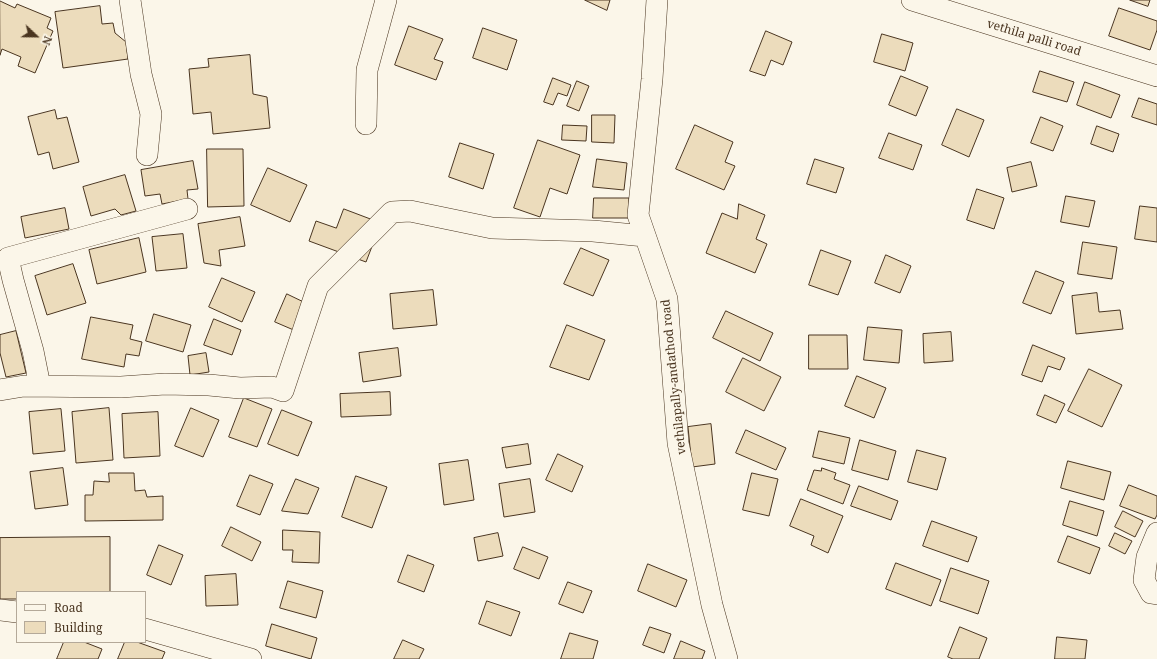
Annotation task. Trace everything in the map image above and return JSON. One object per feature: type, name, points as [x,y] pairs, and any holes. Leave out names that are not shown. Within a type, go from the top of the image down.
[{"type":"street","points":[[130,0],[141,74],[151,114],[147,155]]},
{"type":"street","points":[[366,124],[367,70],[386,0]]},
{"type":"street","name":"vethilapally-andathod road","points":[[657,0],[652,79],[638,215],[667,299],[678,443],[712,605],[727,659]]},
{"type":"street","name":"vethila palli road","points":[[912,0],[1157,76]]},
{"type":"street","points":[[40,386],[33,351],[12,280],[8,258],[187,209]]},
{"type":"street","points":[[0,390],[24,386],[121,387],[166,384],[209,385],[240,388],[272,387],[283,391],[318,286],[392,212],[410,211],[492,228],[586,231],[645,236]]},
{"type":"street","points":[[1157,533],[1147,557],[1144,580],[1151,593],[1157,594]]},
{"type":"street","points":[[0,610],[16,612]]},
{"type":"street","points":[[146,629],[252,659]]},
{"type":"building","points":[[585,0],[610,0],[607,10]]},
{"type":"building","points":[[1130,0],[1150,0],[1148,6]]},
{"type":"building","points":[[0,1],[15,8],[17,4],[51,18],[47,28],[53,31],[35,73],[18,66],[21,57],[2,49],[0,55]]},
{"type":"building","points":[[100,6],[102,24],[113,23],[115,33],[126,42],[128,59],[63,68],[55,12]]},
{"type":"building","points":[[1119,8],[1157,21],[1157,30],[1150,50],[1109,36]]},
{"type":"building","points":[[409,26],[443,39],[434,59],[443,62],[436,80],[395,65]]},
{"type":"building","points":[[483,28],[517,40],[507,70],[473,58]]},
{"type":"building","points":[[766,31],[792,42],[783,65],[771,60],[765,76],[750,71]]},
{"type":"building","points":[[882,34],[913,43],[905,71],[874,62]]},
{"type":"building","points":[[250,55],[253,94],[267,97],[270,128],[213,134],[211,112],[193,114],[189,69],[209,67],[208,59]]},
{"type":"building","points":[[1040,71],[1074,82],[1067,102],[1033,92]]},
{"type":"building","points":[[901,76],[928,87],[916,116],[889,105]]},
{"type":"building","points":[[553,78],[571,85],[567,96],[558,93],[553,105],[544,102]]},
{"type":"building","points":[[577,81],[589,86],[579,111],[567,106]]},
{"type":"building","points":[[1085,82],[1120,95],[1111,118],[1077,105]]},
{"type":"building","points":[[1139,98],[1157,104],[1157,125],[1132,117]]},
{"type":"building","points":[[957,109],[984,120],[969,157],[942,145]]},
{"type":"building","points":[[55,110],[57,119],[67,117],[79,162],[53,169],[49,152],[38,155],[28,117]]},
{"type":"building","points":[[592,115],[615,115],[614,143],[592,142]]},
{"type":"building","points":[[1041,117],[1063,126],[1053,151],[1031,143]]},
{"type":"building","points":[[563,125],[587,126],[586,141],[562,140]]},
{"type":"building","points":[[695,125],[733,142],[725,162],[735,166],[724,190],[676,169]]},
{"type":"building","points":[[1097,126],[1119,134],[1113,152],[1091,144]]},
{"type":"building","points":[[889,133],[922,145],[913,170],[879,158]]},
{"type":"building","points":[[538,140],[580,155],[567,194],[550,188],[540,217],[514,208]]},
{"type":"building","points":[[460,143],[494,154],[483,189],[449,177]]},
{"type":"building","points":[[207,149],[243,149],[244,206],[208,207]]},
{"type":"building","points":[[597,159],[627,163],[624,190],[593,187]]},
{"type":"building","points":[[815,159],[844,168],[836,193],[807,184]]},
{"type":"building","points":[[193,161],[198,189],[187,190],[188,199],[162,204],[160,194],[145,196],[141,170]]},
{"type":"building","points":[[1031,162],[1037,186],[1012,192],[1007,168]]},
{"type":"building","points":[[268,168],[307,185],[290,222],[251,205]]},
{"type":"building","points":[[125,175],[136,211],[121,215],[115,209],[91,216],[83,187]]},
{"type":"building","points":[[977,189],[1004,198],[994,229],[967,220]]},
{"type":"building","points":[[1066,196],[1095,201],[1089,227],[1061,222]]},
{"type":"building","points":[[594,198],[629,198],[629,218],[593,218]]},
{"type":"building","points":[[739,204],[765,215],[756,239],[767,244],[755,273],[706,253],[722,213],[737,219]]},
{"type":"building","points":[[1140,206],[1157,208],[1157,242],[1135,239]]},
{"type":"building","points":[[65,208],[69,229],[25,238],[21,217]]},
{"type":"building","points":[[344,209],[381,223],[366,262],[309,241],[316,221],[336,228]]},
{"type":"building","points":[[240,217],[245,246],[219,250],[221,266],[204,263],[198,224]]},
{"type":"building","points":[[183,234],[187,268],[156,271],[152,237]]},
{"type":"building","points":[[139,238],[146,272],[97,284],[89,250]]},
{"type":"building","points":[[1083,242],[1117,247],[1112,279],[1078,274]]},
{"type":"building","points":[[581,248],[609,260],[593,296],[564,284]]},
{"type":"building","points":[[821,250],[851,261],[838,295],[809,285]]},
{"type":"building","points":[[886,255],[911,266],[900,293],[875,283]]},
{"type":"building","points":[[73,264],[86,303],[47,315],[35,276]]},
{"type":"building","points":[[1036,271],[1064,282],[1051,314],[1023,303]]},
{"type":"building","points":[[222,278],[255,292],[242,322],[209,307]]},
{"type":"building","points":[[433,290],[437,325],[393,329],[390,294]]},
{"type":"building","points":[[1097,293],[1099,312],[1120,310],[1123,329],[1076,334],[1072,296]]},
{"type":"building","points":[[287,294],[314,307],[303,334],[275,322]]},
{"type":"building","points":[[726,311],[773,333],[760,361],[713,338]]},
{"type":"building","points":[[154,314],[191,325],[183,352],[146,341]]},
{"type":"building","points":[[91,317],[133,325],[130,339],[142,342],[139,356],[126,354],[124,367],[82,359]]},
{"type":"building","points":[[214,319],[241,330],[232,355],[204,345]]},
{"type":"building","points":[[567,325],[605,340],[589,380],[550,367]]},
{"type":"building","points":[[868,327],[902,330],[899,363],[864,360]]},
{"type":"building","points":[[16,331],[26,373],[6,377],[0,353],[0,335]]},
{"type":"building","points":[[951,332],[953,361],[924,363],[923,334]]},
{"type":"building","points":[[809,335],[847,335],[848,369],[809,369]]},
{"type":"building","points":[[1033,345],[1065,358],[1060,370],[1048,366],[1042,382],[1022,375]]},
{"type":"building","points":[[398,348],[401,376],[363,382],[359,353]]},
{"type":"building","points":[[206,353],[209,372],[190,375],[188,356]]},
{"type":"building","points":[[743,358],[781,377],[764,411],[726,392]]},
{"type":"building","points":[[1089,369],[1122,385],[1102,427],[1068,411]]},
{"type":"building","points":[[857,376],[886,388],[874,418],[845,406]]},
{"type":"building","points":[[390,392],[391,415],[341,417],[340,394]]},
{"type":"building","points":[[1045,395],[1065,404],[1056,423],[1037,415]]},
{"type":"building","points":[[244,398],[272,409],[257,447],[229,437]]},
{"type":"building","points":[[109,408],[113,460],[76,463],[72,412]]},
{"type":"building","points":[[191,408],[219,420],[203,457],[175,446]]},
{"type":"building","points":[[61,409],[65,451],[33,454],[29,412]]},
{"type":"building","points":[[282,410],[312,422],[298,456],[268,444]]},
{"type":"building","points":[[158,412],[160,456],[124,458],[122,414]]},
{"type":"building","points":[[711,424],[715,464],[692,467],[688,427]]},
{"type":"building","points":[[746,430],[786,448],[776,470],[736,453]]},
{"type":"building","points":[[819,431],[850,438],[844,464],[813,457]]},
{"type":"building","points":[[860,440],[896,451],[888,480],[852,470]]},
{"type":"building","points":[[528,444],[531,464],[506,468],[502,448]]},
{"type":"building","points":[[917,450],[946,458],[937,490],[908,482]]},
{"type":"building","points":[[558,454],[583,466],[572,492],[546,480]]},
{"type":"building","points":[[468,460],[474,500],[444,505],[439,464]]},
{"type":"building","points":[[1068,461],[1111,472],[1104,500],[1061,488]]},
{"type":"building","points":[[63,468],[68,505],[35,509],[30,472]]},
{"type":"building","points":[[822,468],[836,473],[834,479],[850,485],[843,504],[807,490],[814,470],[821,471]]},
{"type":"building","points":[[109,473],[134,473],[135,491],[145,490],[147,497],[163,496],[163,520],[85,521],[85,495],[93,495],[94,481],[109,482]]},
{"type":"building","points":[[752,473],[778,479],[769,516],[743,510]]},
{"type":"building","points":[[250,475],[273,484],[260,515],[237,506]]},
{"type":"building","points":[[356,476],[387,487],[372,528],[342,517]]},
{"type":"building","points":[[296,479],[319,488],[308,514],[282,511]]},
{"type":"building","points":[[530,479],[535,512],[504,517],[499,484]]},
{"type":"building","points":[[1129,485],[1157,496],[1157,515],[1155,519],[1120,506]]},
{"type":"building","points":[[859,486],[898,501],[891,520],[851,506]]},
{"type":"building","points":[[801,499],[843,516],[828,553],[811,545],[814,536],[790,526]]},
{"type":"building","points":[[1070,501],[1104,511],[1097,536],[1063,525]]},
{"type":"building","points":[[1123,511],[1143,521],[1135,537],[1115,527]]},
{"type":"building","points":[[932,521],[977,537],[968,562],[923,546]]},
{"type":"building","points":[[231,527],[261,542],[252,561],[222,546]]},
{"type":"building","points":[[283,530],[320,532],[319,563],[292,562],[293,550],[283,550]]},
{"type":"building","points":[[498,533],[503,556],[478,561],[474,538]]},
{"type":"building","points":[[1115,533],[1132,541],[1125,554],[1109,546]]},
{"type":"building","points":[[1068,536],[1100,548],[1090,574],[1058,562]]},
{"type":"building","points":[[110,537],[110,591],[16,591],[16,599],[0,599],[0,538]]},
{"type":"building","points":[[159,545],[183,555],[171,585],[147,575]]},
{"type":"building","points":[[523,547],[548,557],[539,579],[514,569]]},
{"type":"building","points":[[408,555],[434,565],[424,592],[398,582]]},
{"type":"building","points":[[896,563],[941,580],[931,606],[886,589]]},
{"type":"building","points":[[648,564],[687,580],[676,607],[638,591]]},
{"type":"building","points":[[951,568],[989,581],[978,614],[940,601]]},
{"type":"building","points":[[236,574],[238,605],[206,606],[205,576]]},
{"type":"building","points":[[288,581],[323,591],[316,618],[280,608]]},
{"type":"building","points":[[568,582],[592,591],[583,613],[559,604]]},
{"type":"building","points":[[487,601],[520,612],[511,636],[479,624]]},
{"type":"building","points":[[272,624],[317,638],[311,659],[266,646]]},
{"type":"building","points":[[650,627],[671,634],[664,653],[643,645]]},
{"type":"building","points":[[960,627],[987,638],[979,659],[953,659],[948,657]]},
{"type":"building","points":[[570,633],[598,641],[593,659],[561,659]]},
{"type":"building","points":[[1057,637],[1087,640],[1085,659],[1055,659]]},
{"type":"building","points":[[403,640],[424,649],[419,659],[394,659]]},
{"type":"building","points":[[681,641],[705,651],[702,659],[674,659]]},
{"type":"building","points":[[64,643],[87,643],[102,649],[98,659],[57,659]]},
{"type":"building","points":[[125,643],[140,643],[165,652],[162,659],[118,659]]}]
